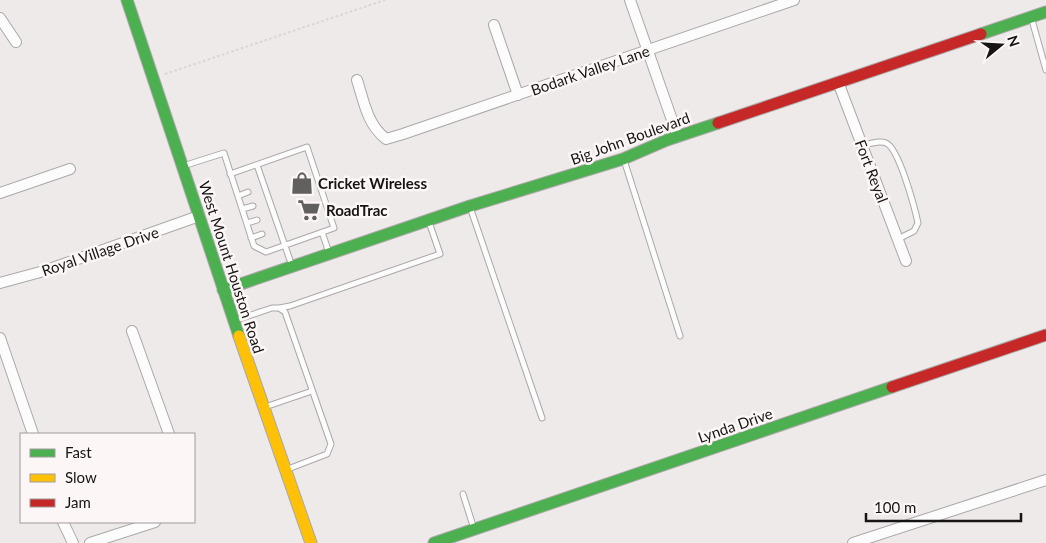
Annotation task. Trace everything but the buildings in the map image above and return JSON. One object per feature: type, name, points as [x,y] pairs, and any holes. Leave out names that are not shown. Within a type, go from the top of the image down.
[{"type":"street","name":"West Mount Houston Road","points":[[127,0],[223,290],[311,543]]},
{"type":"street","points":[[630,0],[678,137]]},
{"type":"street","name":"Bodark Valley Lane","points":[[357,80],[370,121],[376,132],[386,138],[648,50],[765,5],[794,0]]},
{"type":"street","name":"Big John Boulevard","points":[[223,290],[470,206],[624,159],[678,137],[1046,12]]},
{"type":"street","points":[[0,18],[16,42]]},
{"type":"street","points":[[494,25],[518,95]]},
{"type":"street","name":"Fort Reyal","points":[[838,82],[906,261]]},
{"type":"street","points":[[0,193],[70,169]]},
{"type":"street","name":"Royal Village Drive","points":[[0,283],[44,271],[199,216]]},
{"type":"street","points":[[132,331],[169,433]]},
{"type":"street","name":"Lynda Drive","points":[[434,543],[1046,335]]},
{"type":"street","points":[[0,338],[33,433]]},
{"type":"street","points":[[852,543],[1046,480]]},
{"type":"street","points":[[63,523],[73,543]]},
{"type":"street","points":[[90,543],[152,523]]},
{"type":"lane","points":[[1031,17],[1046,70]]},
{"type":"lane","points":[[862,146],[882,142],[887,143],[894,152],[903,172],[918,224],[914,231],[898,239]]},
{"type":"lane","points":[[183,166],[224,153],[230,174],[254,246],[266,252],[334,228],[307,147],[230,174]]},
{"type":"lane","points":[[624,159],[680,336]]},
{"type":"lane","points":[[257,165],[267,201],[292,267]]},
{"type":"lane","points":[[238,196],[248,192]]},
{"type":"lane","points":[[242,209],[252,206]]},
{"type":"lane","points":[[470,206],[542,418]]},
{"type":"lane","points":[[247,224],[257,220]]},
{"type":"lane","points":[[234,320],[272,308],[290,306],[440,254],[429,220]]},
{"type":"lane","points":[[322,232],[330,254]]},
{"type":"lane","points":[[251,238],[262,234]]},
{"type":"lane","points":[[279,308],[285,312],[331,444],[327,454],[286,470]]},
{"type":"lane","points":[[264,407],[312,390]]},
{"type":"lane","points":[[463,494],[474,529]]},
{"type":"path","points":[[154,78],[385,0]]},
{"type":"traffic: fast","points":[[127,0],[239,336]]},
{"type":"traffic: fast","points":[[981,34],[1046,12]]},
{"type":"traffic: fast","points":[[223,290],[470,206],[623,159],[667,140],[718,123]]},
{"type":"traffic: fast","points":[[434,543],[892,387]]},
{"type":"traffic: slow","points":[[239,336],[311,543]]},
{"type":"traffic: jam","points":[[718,123],[981,34]]},
{"type":"traffic: jam","points":[[892,387],[1046,335]]},
{"type":"place","name":"Cricket Wireless","points":[[302,183]]},
{"type":"place","name":"RoadTrac","points":[[309,210]]}]
